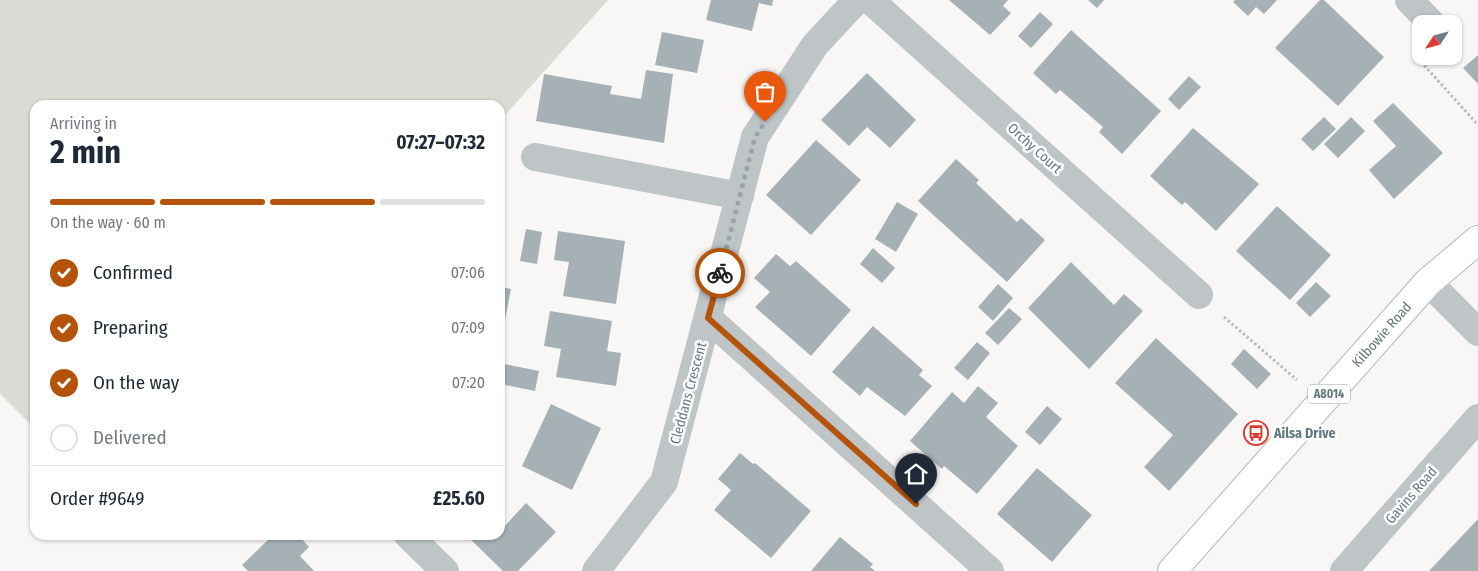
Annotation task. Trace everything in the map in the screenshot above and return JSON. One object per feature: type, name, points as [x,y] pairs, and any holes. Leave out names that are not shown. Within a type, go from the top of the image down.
[{"type":"main road","name":"Kilbowie Road","points":[[1172,571],[1428,282],[1478,240]]},
{"type":"street","name":"Cleddans Crescent","points":[[596,571],[664,482],[755,137],[815,45],[857,0]]},
{"type":"street","name":"Orchy Court","points":[[870,0],[1199,295]]},
{"type":"street","points":[[1409,0],[1423,15]]},
{"type":"street","points":[[535,157],[740,196]]},
{"type":"street","points":[[1428,282],[1478,332]]},
{"type":"street","points":[[708,318],[990,571]]},
{"type":"street","name":"Gavins Road","points":[[1344,571],[1478,418]]},
{"type":"street","points":[[413,540],[445,571]]},
{"type":"path","points":[[1424,65],[1478,125]]},
{"type":"path","points":[[1199,295],[1322,402]]},
{"type":"shaded area","points":[[0,0],[608,0],[505,115],[505,100],[30,100],[30,424],[0,394]]},
{"type":"building","points":[[711,0],[773,0],[772,6],[759,3],[752,31],[706,20]]},
{"type":"building","points":[[949,0],[1008,0],[1003,6],[1011,13],[990,35]]},
{"type":"building","points":[[1088,0],[1104,0],[1097,8]]},
{"type":"building","points":[[1235,0],[1277,0],[1264,14],[1256,7],[1248,16],[1233,2]]},
{"type":"building","points":[[1320,0],[1324,0],[1384,57],[1338,106],[1275,48]]},
{"type":"building","points":[[1040,12],[1053,24],[1031,48],[1018,36]]},
{"type":"building","points":[[1071,30],[1161,111],[1122,154],[1099,132],[1103,127],[1060,90],[1056,94],[1033,73]]},
{"type":"building","points":[[662,32],[704,40],[697,73],[655,65]]},
{"type":"building","points":[[1478,55],[1478,84],[1463,68]]},
{"type":"building","points":[[646,70],[673,74],[664,143],[536,121],[544,74],[612,86],[610,94],[641,99]]},
{"type":"building","points":[[867,73],[916,120],[890,148],[867,127],[849,146],[821,120]]},
{"type":"building","points":[[1189,76],[1201,87],[1179,110],[1168,99]]},
{"type":"building","points":[[1393,103],[1443,153],[1394,199],[1369,170],[1396,146],[1373,121]]},
{"type":"building","points":[[1324,117],[1336,129],[1313,151],[1301,139]]},
{"type":"building","points":[[1351,117],[1365,131],[1338,158],[1324,144]]},
{"type":"building","points":[[1193,128],[1259,184],[1216,231],[1185,202],[1182,205],[1150,176]]},
{"type":"building","points":[[816,140],[861,180],[811,235],[766,195]]},
{"type":"building","points":[[956,159],[979,180],[976,183],[1017,222],[1021,218],[1045,240],[1007,282],[918,201]]},
{"type":"building","points":[[897,202],[918,214],[896,252],[875,239]]},
{"type":"building","points":[[1277,206],[1331,255],[1290,300],[1236,251]]},
{"type":"building","points":[[526,229],[542,232],[537,264],[520,261]]},
{"type":"building","points":[[558,231],[625,241],[616,304],[563,296],[569,262],[554,260]]},
{"type":"building","points":[[873,248],[895,268],[882,283],[860,264]]},
{"type":"building","points":[[776,254],[790,266],[796,261],[851,310],[811,356],[755,307],[770,292],[754,278]]},
{"type":"building","points":[[1071,262],[1114,305],[1124,294],[1143,311],[1089,369],[1028,308]]},
{"type":"building","points":[[1316,282],[1331,296],[1310,317],[1296,303]]},
{"type":"building","points":[[998,284],[1013,298],[993,321],[978,307]]},
{"type":"building","points":[[505,288],[511,289],[505,320]]},
{"type":"building","points":[[1009,308],[1022,319],[998,345],[985,333]]},
{"type":"building","points":[[550,311],[612,321],[607,351],[621,353],[616,386],[556,377],[561,349],[544,346]]},
{"type":"building","points":[[873,326],[923,370],[919,375],[932,386],[905,416],[867,387],[860,396],[832,372]]},
{"type":"building","points":[[1156,338],[1238,414],[1169,491],[1144,467],[1173,435],[1115,383]]},
{"type":"building","points":[[977,342],[990,353],[968,380],[954,368]]},
{"type":"building","points":[[1244,349],[1271,374],[1257,389],[1231,364]]},
{"type":"building","points":[[505,364],[539,371],[535,391],[505,385]]},
{"type":"building","points":[[978,386],[998,403],[986,417],[1018,446],[977,494],[944,466],[942,469],[910,441],[952,392],[964,403]]},
{"type":"building","points":[[551,404],[601,428],[572,490],[522,466]]},
{"type":"building","points":[[1047,406],[1062,419],[1040,445],[1025,432]]},
{"type":"building","points":[[740,453],[753,464],[755,463],[811,511],[771,558],[714,510],[731,490],[718,479]]},
{"type":"building","points":[[1037,468],[1092,515],[1052,562],[997,514]]},
{"type":"building","points":[[526,503],[556,532],[518,571],[503,571],[471,540],[505,540],[505,526]]},
{"type":"building","points":[[1478,519],[1478,571],[1429,571]]},
{"type":"building","points":[[840,537],[873,564],[870,567],[875,571],[811,571]]},
{"type":"building","points":[[268,540],[303,540],[309,547],[300,556],[314,571],[248,571],[242,565]]},
{"type":"way so far","points":[[720,273],[755,137],[765,122]]},
{"type":"place","name":"Ailsa Drive","points":[[1256,433]]},
{"type":"route","points":[[720,273],[708,318],[916,504]]}]
